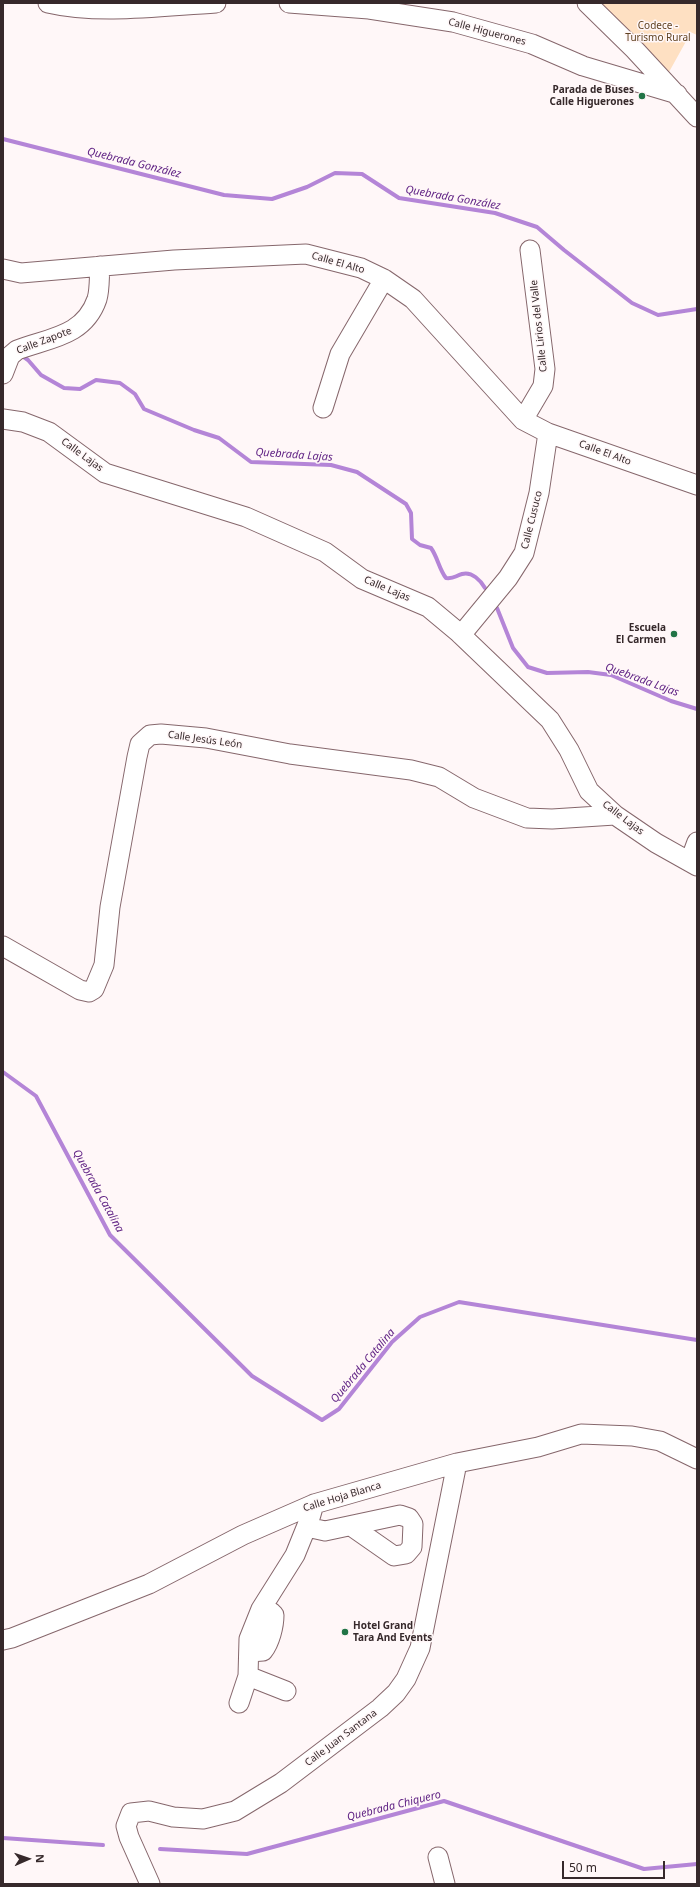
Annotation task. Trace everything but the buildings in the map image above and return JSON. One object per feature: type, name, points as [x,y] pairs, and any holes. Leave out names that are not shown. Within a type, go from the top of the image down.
[{"type":"street","points":[[48,3],[71,8],[136,8],[216,3]]},
{"type":"street","name":"Calle Higuerones","points":[[289,3],[369,9],[453,22],[532,44],[583,66],[677,94]]},
{"type":"street","points":[[587,3],[677,94],[697,117]]},
{"type":"street","name":"Calle Lirios del Valle","points":[[523,420],[543,386],[545,369],[530,250]]},
{"type":"street","name":"Calle El Alto","points":[[3,269],[21,273],[100,266],[306,254],[361,268],[384,279],[413,299],[523,420],[548,433],[697,485]]},
{"type":"street","name":"Calle Zapote","points":[[3,374],[10,356],[17,350],[72,332],[80,325],[91,312],[97,298],[100,266]]},
{"type":"street","points":[[323,408],[340,354],[384,279]]},
{"type":"street","name":"Calle Lajas","points":[[3,419],[22,422],[50,432],[105,473],[246,517],[325,552],[362,579],[428,607],[461,635],[550,720],[569,750],[589,791],[615,815],[656,843],[694,864]]},
{"type":"street","name":"Calle Cusuco","points":[[461,635],[508,578],[524,553],[539,493],[548,433]]},
{"type":"street","name":"Calle Jesús León","points":[[3,946],[80,990],[90,992],[94,989],[104,964],[110,907],[136,757],[140,744],[150,735],[161,734],[206,738],[290,754],[411,770],[439,778],[474,798],[527,818],[552,819],[615,815]]},
{"type":"street","points":[[694,864],[697,842]]},
{"type":"street","name":"Calle Hoja Blanca","points":[[3,1640],[12,1638],[149,1584],[243,1535],[314,1504],[457,1463],[538,1447],[581,1434],[632,1436],[660,1441],[697,1459]]},
{"type":"street","name":"Calle Juan Santana","points":[[150,1884],[129,1837],[126,1826],[131,1813],[149,1811],[173,1817],[203,1819],[235,1811],[281,1783],[380,1708],[396,1693],[406,1679],[420,1648],[457,1463]]},
{"type":"street","points":[[239,1703],[248,1676],[250,1652],[249,1639],[261,1609],[295,1555],[307,1527],[314,1504]]},
{"type":"street","points":[[307,1527],[325,1531],[351,1526]]},
{"type":"street","points":[[248,1676],[286,1691]]},
{"type":"street","points":[[438,1857],[445,1884]]},
{"type":"green space","name":"Codece - Turismo Rural","points":[[587,3],[697,3],[697,35],[688,31],[689,36],[664,81]]},
{"type":"waterway","name":"Quebrada González","points":[[3,139],[224,195],[272,199],[307,187],[335,173],[362,174],[399,198],[495,213],[537,227],[632,303],[658,315],[697,309]]},
{"type":"waterway","name":"Quebrada Lajas","points":[[21,355],[28,360],[41,375],[64,388],[80,389],[96,380],[120,383],[135,394],[144,409],[194,430],[219,438],[251,462],[331,465],[357,472],[406,504],[411,513],[412,539],[420,545],[431,548],[446,578],[453,578],[466,573],[473,575],[485,588]]},
{"type":"waterway","name":"Quebrada Lajas","points":[[497,608],[513,648],[528,667],[547,673],[588,672],[611,675],[671,701],[697,709]]},
{"type":"waterway","name":"Quebrada Catalina","points":[[3,1072],[36,1096],[110,1235],[252,1376],[322,1420],[339,1409],[392,1342],[420,1317],[459,1302],[697,1340]]},
{"type":"waterway","name":"Quebrada Chiquero","points":[[160,1849],[247,1854],[444,1801],[644,1869],[697,1864]]},
{"type":"waterway","points":[[3,1838],[103,1845]]},
{"type":"place","name":"Parada de Buses Calle Higuerones","points":[[642,96]]},
{"type":"place","name":"Escuela El Carmen","points":[[674,634]]},
{"type":"place","name":"Hotel Grand Tara And Events","points":[[345,1632]]}]
